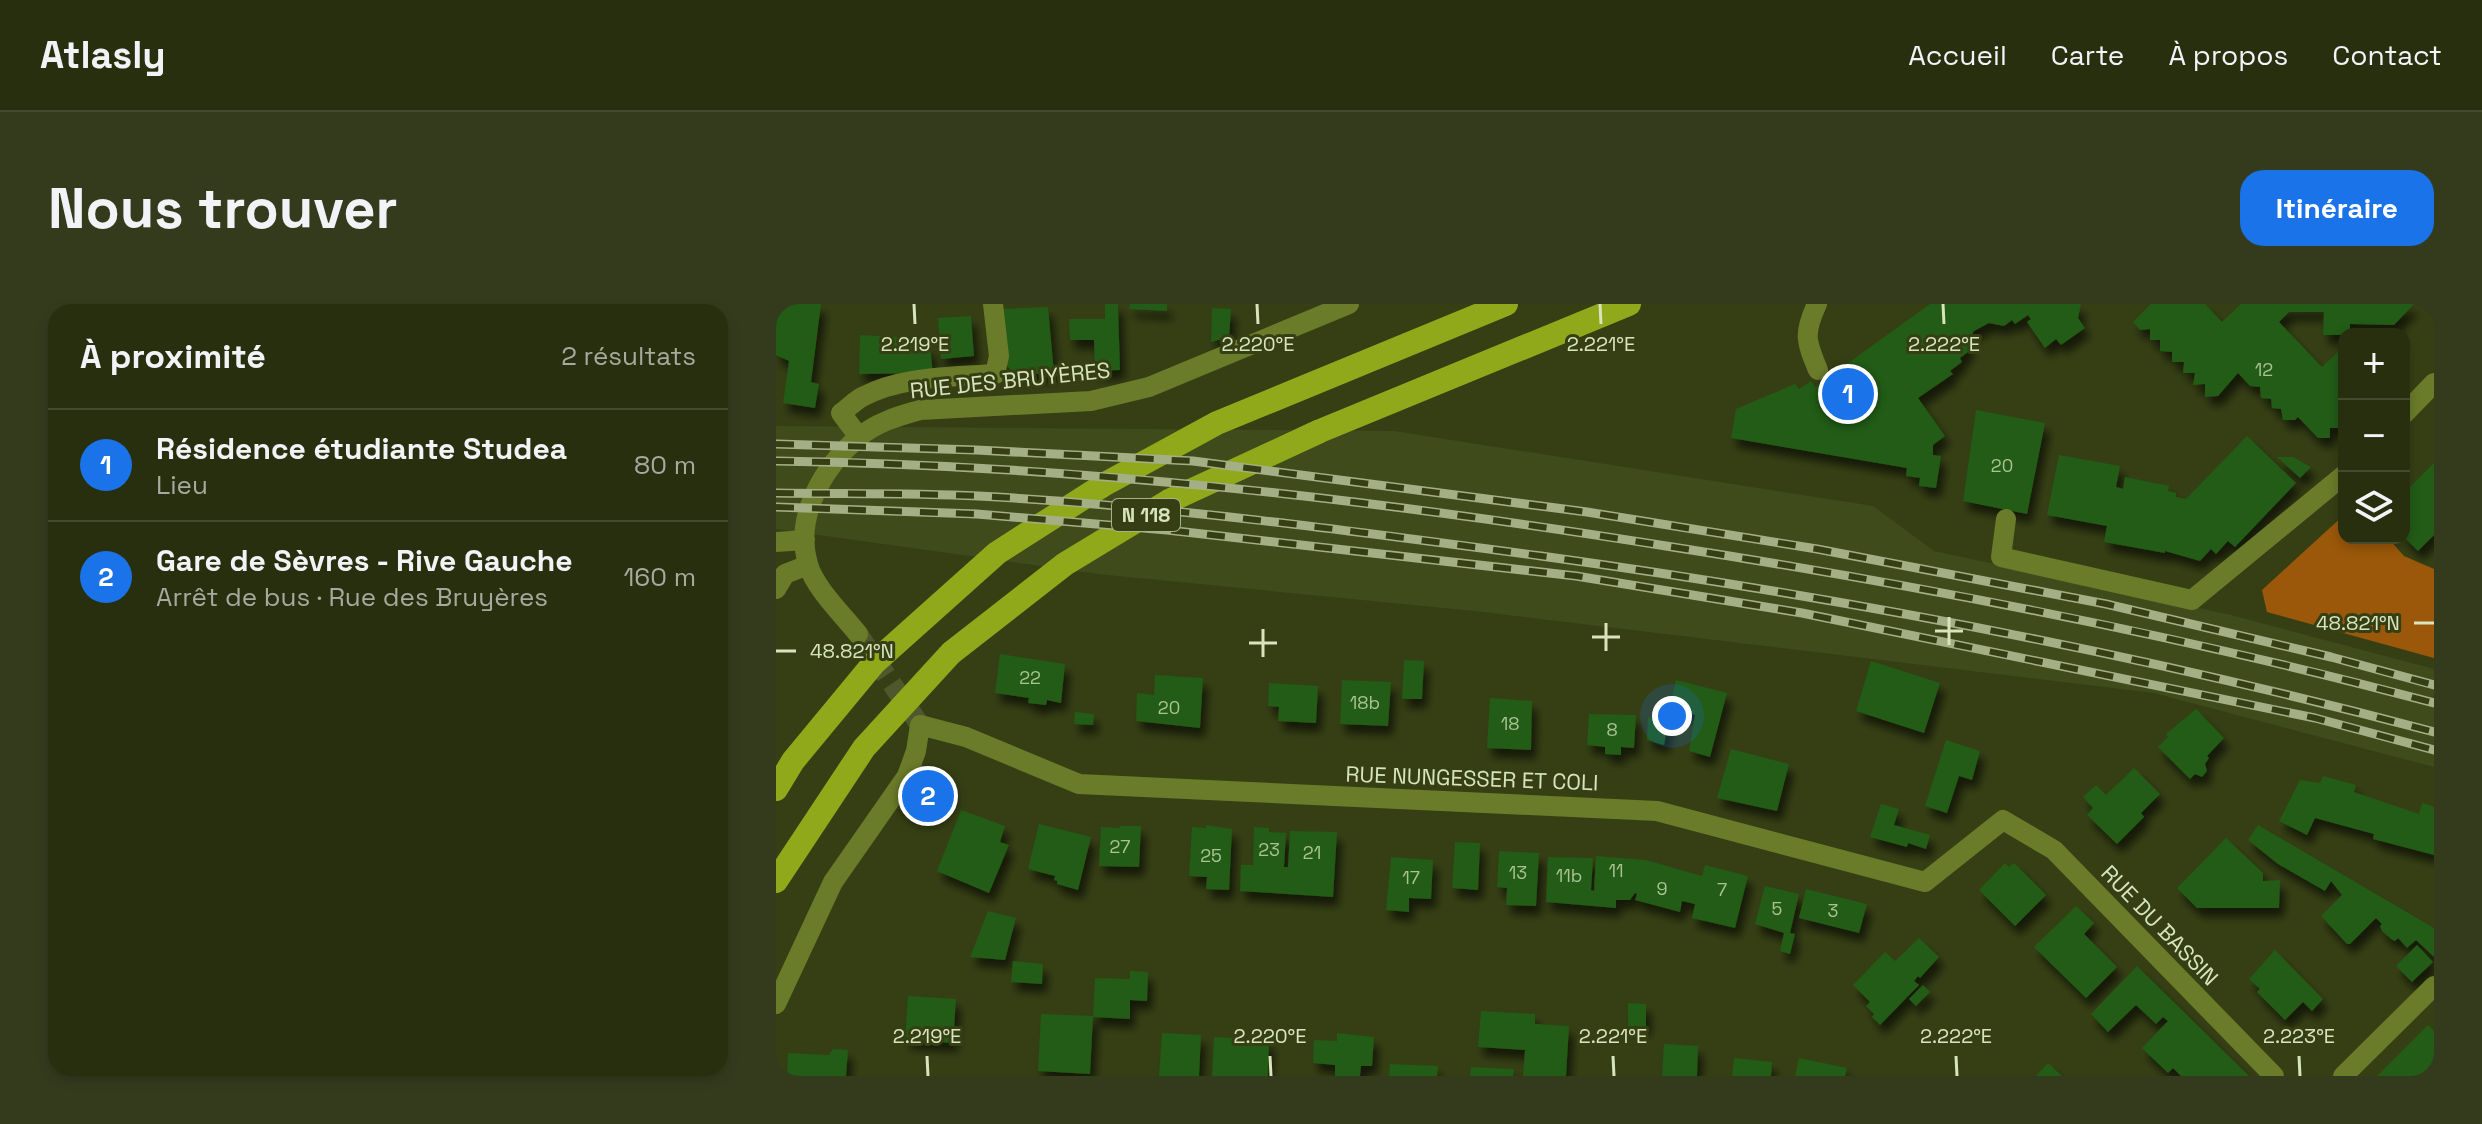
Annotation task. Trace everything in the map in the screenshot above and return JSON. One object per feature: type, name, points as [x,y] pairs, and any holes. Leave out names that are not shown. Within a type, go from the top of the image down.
[{"type":"highway","name":"N 118","points":[[776,789],[793,761],[874,663],[997,553],[1105,484],[1217,423],[1506,304]]},
{"type":"highway","name":"N 118","points":[[776,881],[874,737],[951,653],[1065,564],[1169,501],[1320,431],[1629,304]]},
{"type":"street","points":[[859,437],[841,413],[862,397],[898,384],[995,374],[999,356],[993,304]]},
{"type":"street","name":"RUE DES BRUYÈRES","points":[[858,634],[826,595],[808,565],[805,540],[809,507],[817,487],[840,454],[859,437],[896,417],[920,410],[1091,401],[1149,387],[1349,304]]},
{"type":"street","points":[[1817,304],[1808,324],[1806,343],[1818,370]]},
{"type":"street","points":[[2410,408],[2434,383]]},
{"type":"street","points":[[2006,519],[2001,557],[2192,600],[2338,480]]},
{"type":"street","points":[[776,542],[805,540]]},
{"type":"street","points":[[776,589],[785,574],[808,565]]},
{"type":"street","name":"RUE NUNGESSER ET COLI","points":[[776,1004],[833,882],[907,776],[916,751],[920,725],[966,737],[1079,784],[1657,811],[1925,882],[2003,820]]},
{"type":"street","name":"RUE DU BASSIN","points":[[2003,820],[2054,850],[2274,1076]]},
{"type":"street","points":[[2343,1076],[2434,986]]},
{"type":"shaded area","points":[[776,426],[1394,431],[1873,506],[1934,551],[2231,615],[2434,669],[2434,767],[2154,693],[1475,611],[1098,574],[776,529]]},
{"type":"shaded area","points":[[2338,520],[2338,544],[2393,544],[2404,556],[2434,569],[2434,658],[2267,612],[2262,590]]},
{"type":"building","points":[[821,304],[811,382],[819,384],[815,408],[783,403],[789,361],[776,355],[776,307]]},
{"type":"building","points":[[1105,304],[1118,304],[1120,370],[1095,371],[1094,340],[1070,340],[1069,319],[1105,319]]},
{"type":"building","points":[[1130,304],[1167,304],[1167,311],[1129,309]]},
{"type":"building","points":[[1930,304],[2081,304],[2078,318],[2085,328],[2061,345],[2056,339],[2045,348],[2027,322],[2031,319],[2028,315],[2015,324],[2012,320],[2004,326],[1989,323],[1974,331],[1968,341],[1968,352],[1960,358],[1962,362],[1950,371],[1953,374],[1918,398],[1945,436],[1933,445],[1933,455],[1941,456],[1936,488],[1919,486],[1920,478],[1906,476],[1907,468],[1731,438],[1736,409],[1795,384],[1799,389],[1811,381],[1815,387]]},
{"type":"building","points":[[2151,304],[2205,304],[2222,322],[2241,304],[2414,304],[2394,325],[2350,324],[2350,328],[2338,328],[2338,335],[2323,335],[2324,312],[2289,312],[2279,322],[2322,367],[2338,352],[2338,428],[2330,428],[2330,438],[2318,438],[2298,417],[2283,420],[2281,409],[2272,408],[2271,399],[2261,398],[2260,387],[2250,386],[2238,373],[2218,396],[2205,397],[2205,384],[2193,385],[2195,373],[2183,373],[2184,362],[2172,362],[2172,352],[2160,351],[2160,340],[2150,340],[2150,329],[2140,330],[2133,322]]},
{"type":"building","points":[[1048,307],[1054,373],[1016,375],[1006,365],[1001,309]]},
{"type":"building","points":[[1212,308],[1231,309],[1229,337],[1211,342]]},
{"type":"building","points":[[971,316],[974,356],[941,359],[938,318]]},
{"type":"building","points":[[860,335],[900,337],[900,346],[930,347],[933,373],[859,374]]},
{"type":"building","points":[[1976,410],[2045,423],[2027,514],[1963,501]]},
{"type":"building","points":[[2247,436],[2296,483],[2235,547],[2228,541],[2216,554],[2211,549],[2200,561],[2165,551],[2104,542],[2107,526],[2047,515],[2059,455],[2120,466],[2116,487],[2123,489],[2125,477],[2169,486],[2168,491],[2186,499]]},
{"type":"building","points":[[2277,457],[2293,457],[2311,467],[2300,478]]},
{"type":"building","points":[[2434,463],[2434,535],[2418,551],[2410,543],[2410,487]]},
{"type":"building","points":[[1000,654],[1065,664],[1061,703],[1047,700],[1046,705],[1028,703],[1029,698],[995,693]]},
{"type":"building","points":[[1404,660],[1424,661],[1422,699],[1402,699]]},
{"type":"building","points":[[1871,661],[1940,683],[1924,733],[1856,711]]},
{"type":"building","points":[[1155,675],[1203,678],[1200,728],[1136,721],[1137,693],[1154,695]]},
{"type":"building","points":[[1342,680],[1391,682],[1388,726],[1340,724]]},
{"type":"building","points":[[1676,680],[1727,693],[1710,757],[1689,751],[1695,715],[1671,709],[1664,745],[1647,740],[1648,717],[1662,720],[1665,699],[1671,701]]},
{"type":"building","points":[[1269,683],[1318,686],[1316,723],[1278,721],[1279,707],[1268,706]]},
{"type":"building","points":[[1490,698],[1532,701],[1531,750],[1487,748]]},
{"type":"building","points":[[2196,709],[2224,738],[2207,756],[2207,771],[2202,777],[2195,774],[2190,779],[2158,747],[2168,737],[2166,734]]},
{"type":"building","points":[[1075,712],[1094,714],[1093,725],[1074,724]]},
{"type":"building","points":[[1589,714],[1636,715],[1634,748],[1621,747],[1621,755],[1605,754],[1605,747],[1587,745]]},
{"type":"building","points":[[1946,740],[1980,751],[1972,780],[1959,776],[1947,813],[1925,806]]},
{"type":"building","points":[[1731,749],[1789,764],[1777,811],[1717,798]]},
{"type":"building","points":[[2134,768],[2160,794],[2141,813],[2144,817],[2117,844],[2087,815],[2093,808],[2083,797],[2096,785],[2106,795]]},
{"type":"building","points":[[2323,776],[2356,785],[2354,792],[2419,814],[2422,803],[2434,807],[2434,855],[2373,839],[2374,834],[2315,818],[2307,835],[2279,821],[2300,780],[2320,783]]},
{"type":"building","points":[[1881,804],[1899,809],[1894,825],[1930,835],[1926,849],[1870,837]]},
{"type":"building","points":[[961,810],[1005,826],[1000,842],[1009,845],[989,893],[937,871]]},
{"type":"building","points":[[1039,824],[1091,837],[1078,890],[1057,884],[1055,876],[1028,869]]},
{"type":"building","points":[[1206,825],[1232,829],[1229,890],[1206,889],[1207,877],[1189,876],[1192,827],[1206,828]]},
{"type":"building","points":[[2258,825],[2434,928],[2434,957],[2416,940],[2407,948],[2398,938],[2395,941],[2391,939],[2382,931],[2382,924],[2376,918],[2347,944],[2321,916],[2342,895],[2331,881],[2325,891],[2278,864],[2248,840]]},
{"type":"building","points":[[1141,826],[1139,867],[1099,866],[1101,827]]},
{"type":"building","points":[[1254,827],[1286,833],[1284,867],[1288,867],[1290,831],[1337,832],[1333,897],[1240,891],[1241,865],[1253,865]]},
{"type":"building","points":[[2226,838],[2263,873],[2263,881],[2280,880],[2279,908],[2197,908],[2177,888]]},
{"type":"building","points":[[1455,842],[1480,843],[1478,890],[1452,888]]},
{"type":"building","points":[[1499,851],[1539,853],[1536,906],[1506,905],[1507,888],[1497,887]]},
{"type":"building","points":[[1596,856],[1646,860],[1702,876],[1705,865],[1748,876],[1735,928],[1692,918],[1695,904],[1682,901],[1680,912],[1635,900],[1635,893],[1630,900],[1616,900],[1616,908],[1546,902],[1548,857],[1593,858],[1591,890],[1594,891]]},
{"type":"building","points":[[1391,857],[1433,860],[1431,899],[1409,898],[1409,912],[1386,910]]},
{"type":"building","points":[[2005,863],[2009,867],[2014,863],[2046,895],[2015,926],[1979,890]]},
{"type":"building","points":[[1765,886],[1799,894],[1790,933],[1795,934],[1790,954],[1780,951],[1784,933],[1755,924]]},
{"type":"building","points":[[1806,889],[1867,904],[1859,933],[1799,918]]},
{"type":"building","points":[[2076,906],[2094,923],[2084,934],[2117,967],[2086,998],[2034,947]]},
{"type":"building","points":[[988,911],[1016,918],[1005,960],[970,957]]},
{"type":"building","points":[[1919,938],[1939,957],[1920,978],[1918,976],[1914,981],[1919,985],[1880,1025],[1866,1006],[1870,1002],[1853,985],[1885,952],[1895,961]]},
{"type":"building","points":[[2417,945],[2433,962],[2412,982],[2396,966]]},
{"type":"building","points":[[2275,950],[2323,999],[2312,1011],[2303,1002],[2285,1020],[2257,992],[2260,989],[2249,979]]},
{"type":"building","points":[[1013,961],[1043,964],[1042,984],[1011,982]]},
{"type":"building","points":[[2137,966],[2249,1076],[2181,1076],[2173,1068],[2168,1073],[2142,1048],[2168,1021],[2163,1017],[2156,1024],[2136,1005],[2108,1032],[2091,1014]]},
{"type":"building","points":[[1130,971],[1148,972],[1147,1001],[1130,1000],[1130,1019],[1093,1017],[1090,1074],[1038,1071],[1041,1014],[1093,1016],[1095,978],[1130,979]]},
{"type":"building","points":[[1923,985],[1930,992],[1916,1006],[1909,999]]},
{"type":"building","points":[[908,996],[956,999],[953,1043],[905,1040]]},
{"type":"building","points":[[1628,1003],[1646,1004],[1646,1027],[1628,1026]]},
{"type":"building","points":[[1481,1011],[1535,1014],[1535,1024],[1569,1026],[1566,1076],[1523,1076],[1525,1050],[1478,1047]]},
{"type":"building","points":[[2428,1025],[2434,1031],[2434,1076],[2377,1076]]},
{"type":"building","points":[[1162,1033],[1201,1035],[1199,1076],[1159,1076]]},
{"type":"building","points":[[1337,1033],[1374,1037],[1372,1066],[1361,1066],[1360,1076],[1335,1076],[1335,1065],[1313,1063],[1314,1040],[1337,1041]]},
{"type":"building","points":[[1214,1037],[1269,1040],[1268,1076],[1212,1076]]},
{"type":"building","points":[[1664,1044],[1698,1046],[1697,1076],[1662,1076]]},
{"type":"building","points":[[833,1049],[848,1050],[846,1076],[787,1076],[788,1053],[829,1055]]},
{"type":"building","points":[[1734,1058],[1772,1062],[1771,1076],[1732,1076]]},
{"type":"building","points":[[1799,1058],[1847,1068],[1845,1076],[1795,1076]]},
{"type":"building","points":[[2048,1063],[2062,1076],[2036,1076]]},
{"type":"building","points":[[1390,1064],[1438,1066],[1437,1076],[1389,1076]]},
{"type":"building","points":[[1471,1067],[1514,1069],[1513,1076],[1470,1076]]},
{"type":"tunnel","points":[[858,634],[920,725]]},
{"type":"railway","points":[[776,444],[1193,461],[1587,512],[1817,549],[2106,604],[2331,657],[2434,685]]},
{"type":"railway","points":[[776,461],[1000,469],[1111,477],[1334,500],[1555,529],[1763,561],[2052,614],[2244,655],[2434,703]]},
{"type":"railway","points":[[776,493],[978,496],[1119,506],[1331,529],[1653,572],[1990,630],[2213,677],[2434,732]]},
{"type":"railway","points":[[776,507],[977,514],[1167,530],[1576,576],[1802,613],[2315,718],[2434,750]]},
{"type":"place","name":"Résidence étudiante Studea","points":[[1848,394]]},
{"type":"place","name":"Gare de Sèvres - Rive Gauche","points":[[928,796]]}]
